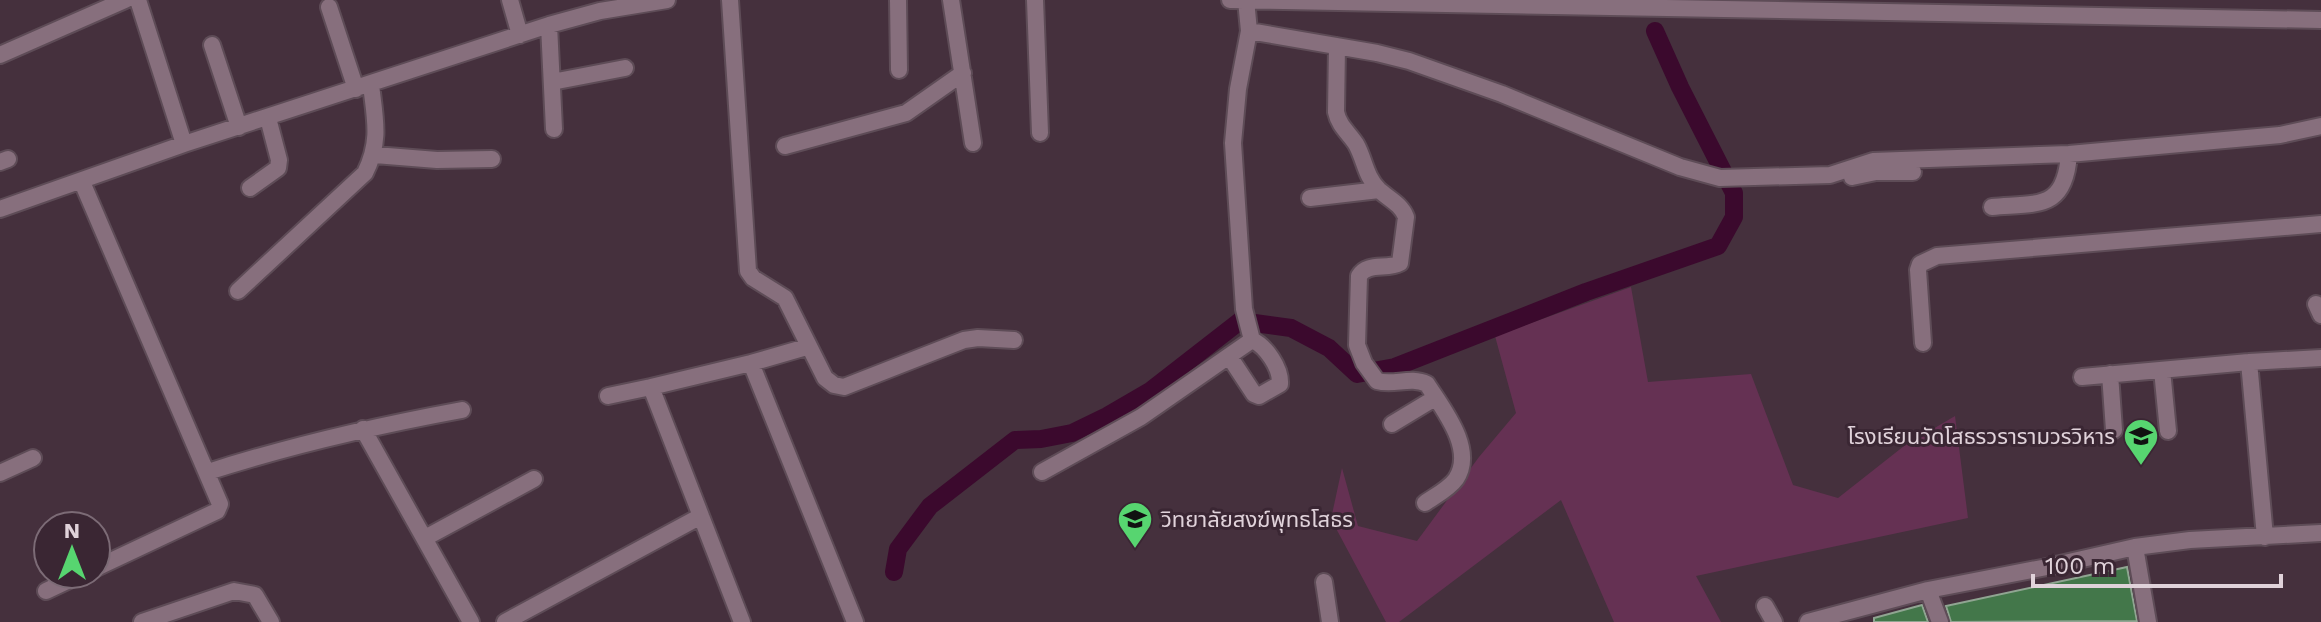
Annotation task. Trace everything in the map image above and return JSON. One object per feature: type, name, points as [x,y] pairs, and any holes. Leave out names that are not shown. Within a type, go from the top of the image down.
[{"type":"street","points":[[0,55],[125,0]]},
{"type":"street","points":[[138,0],[184,144]]},
{"type":"street","points":[[510,0],[520,35]]},
{"type":"street","points":[[0,209],[184,144],[549,25],[600,11],[667,0]]},
{"type":"street","points":[[730,0],[748,271],[753,278],[785,298],[825,378],[834,385],[844,387],[964,340],[1014,340]]},
{"type":"street","points":[[898,0],[899,70]]},
{"type":"street","points":[[951,0],[973,143]]},
{"type":"street","points":[[1035,0],[1040,133]]},
{"type":"street","points":[[1230,0],[2321,20]]},
{"type":"street","points":[[1229,356],[1254,394],[1259,396],[1280,384],[1277,368],[1250,334],[1244,309],[1233,143],[1238,89],[1249,31],[1246,0]]},
{"type":"street","points":[[238,291],[365,173],[375,155],[377,134],[363,87],[329,7]]},
{"type":"street","points":[[549,25],[554,129]]},
{"type":"street","points":[[1249,31],[1388,56],[1453,76],[1680,167],[1720,178],[1830,175],[1873,161],[2069,154],[2280,135],[2321,126]]},
{"type":"street","points":[[212,45],[239,127]]},
{"type":"street","points":[[1337,46],[1338,122],[1357,146],[1366,173],[1379,190],[1399,205],[1406,217],[1403,256],[1396,266],[1367,268],[1359,276],[1357,345],[1368,369],[1382,383],[1420,380],[1427,384],[1456,432],[1461,466],[1454,482],[1425,503]]},
{"type":"street","points":[[552,82],[625,68]]},
{"type":"street","points":[[785,146],[906,113],[963,73]]},
{"type":"street","points":[[250,188],[278,168],[279,160],[268,118]]},
{"type":"street","points":[[1992,207],[2042,202],[2052,198],[2065,180],[2069,154]]},
{"type":"street","points":[[375,155],[437,160],[492,159]]},
{"type":"street","points":[[1799,174],[1823,185],[1876,172],[1913,172]]},
{"type":"street","points":[[82,182],[220,504],[217,511],[112,560]]},
{"type":"street","points":[[1310,198],[1379,190]]},
{"type":"street","points":[[1923,343],[1918,270],[1920,264],[1937,256],[2321,224]]},
{"type":"street","points":[[1042,472],[1141,417],[1229,356],[1250,334]]},
{"type":"street","points":[[608,396],[803,348]]},
{"type":"street","points":[[2082,377],[2321,358]]},
{"type":"street","points":[[2249,362],[2265,537]]},
{"type":"street","points":[[751,363],[855,622]]},
{"type":"street","points":[[2162,370],[2168,431]]},
{"type":"street","points":[[2110,374],[2114,430]]},
{"type":"street","points":[[651,387],[742,622]]},
{"type":"street","points":[[1392,424],[1435,398]]},
{"type":"street","points":[[208,472],[279,449],[462,410]]},
{"type":"street","points":[[363,429],[471,622]]},
{"type":"street","points":[[0,473],[33,458]]},
{"type":"street","points":[[425,538],[534,479]]},
{"type":"street","points":[[505,622],[701,516]]},
{"type":"street","points":[[1808,622],[1846,617],[1928,590],[2135,547],[2190,540],[2321,533]]},
{"type":"street","points":[[2135,547],[2148,622]]},
{"type":"street","points":[[1324,582],[1330,622]]},
{"type":"street","points":[[1928,590],[1940,622]]},
{"type":"street","points":[[142,622],[234,591],[255,595],[271,622]]},
{"type":"street","points":[[1765,606],[1774,622]]},
{"type":"shaded area","points":[[1631,287],[1648,382],[1751,374],[1793,485],[1838,498],[1904,446],[1955,416],[1968,518],[1696,576],[1721,622],[1614,622],[1561,500],[1399,622],[1386,622],[1331,519],[1342,468],[1358,526],[1417,541],[1516,413],[1495,336]]},
{"type":"building","points":[[2127,567],[2137,621],[1951,622],[1946,606]]},
{"type":"building","points":[[1922,605],[1928,622],[1874,622],[1874,618]]},
{"type":"waterway","points":[[894,572],[898,549],[930,506],[1015,440],[1072,433],[1107,416],[1150,391],[1240,321],[1291,328],[1329,348],[1357,374],[1395,367],[1586,292],[1718,246],[1734,217],[1734,193],[1655,31]]},
{"type":"place","name":"โรงเรียนวัดโสธรวรารามวรวิหาร","points":[[2141,467]]},
{"type":"place","name":"วิทยาลัยสงฆ์พุทธโสธร","points":[[1135,550]]}]
